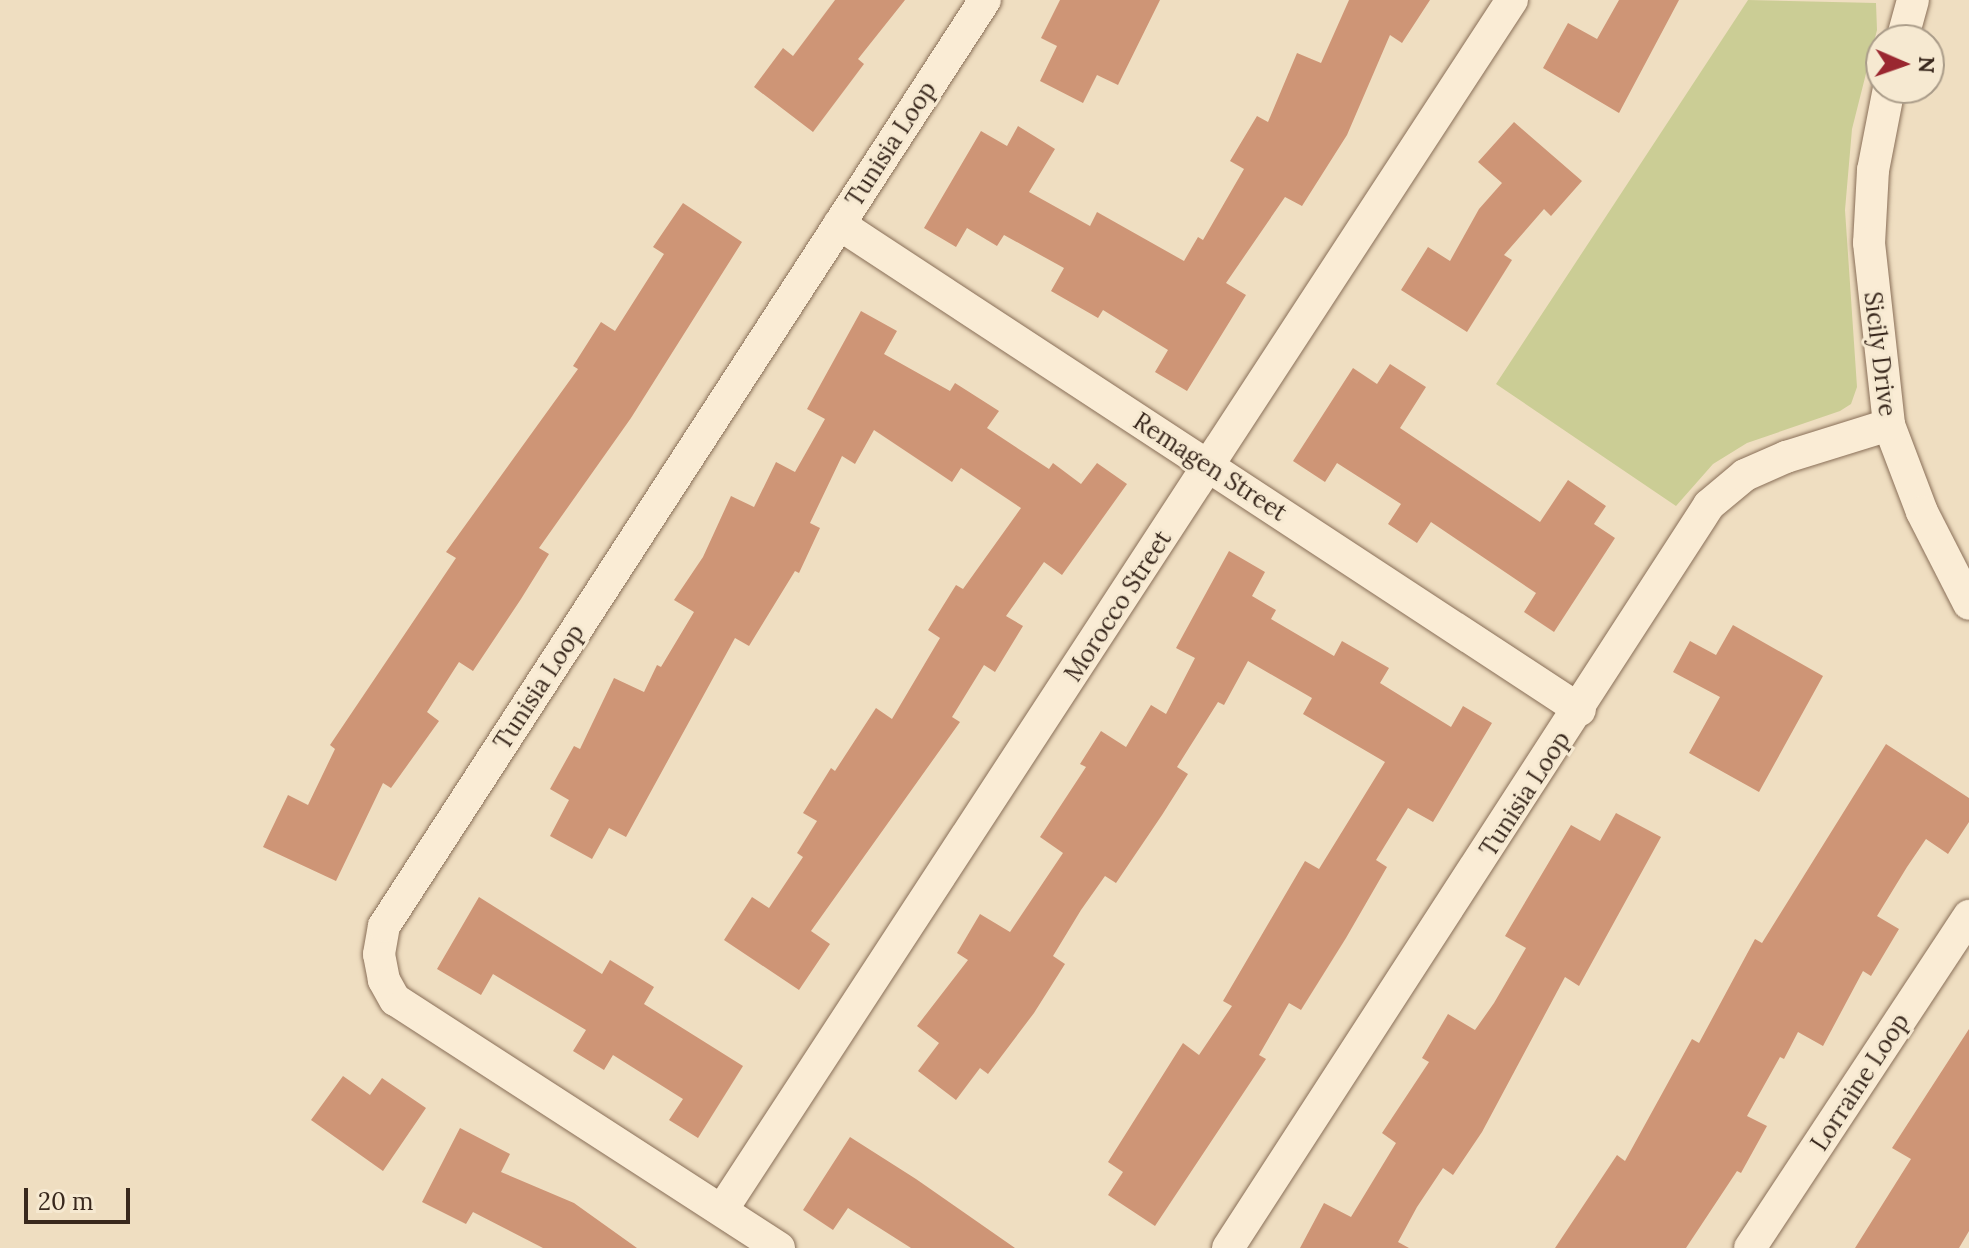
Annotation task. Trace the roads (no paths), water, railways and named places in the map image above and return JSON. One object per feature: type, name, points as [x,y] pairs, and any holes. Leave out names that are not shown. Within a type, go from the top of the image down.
[{"type":"street","name":"Tunisia Loop","points":[[779,1248],[395,1000],[384,980],[379,954],[384,926],[985,0]]},
{"type":"street","name":"Morocco Street","points":[[722,1210],[1512,0]]},
{"type":"street","points":[[1906,24],[1913,0]]},
{"type":"street","name":"Sicily Drive","points":[[1886,104],[1873,170],[1869,243],[1889,425],[1922,512],[1969,604]]},
{"type":"street","name":"Remagen Street","points":[[839,224],[1580,710]]},
{"type":"street","name":"Tunisia Loop","points":[[1228,1248],[1580,710],[1709,505],[1745,475],[1786,457],[1889,425]]},
{"type":"street","name":"Lorraine Loop","points":[[1750,1248],[1969,916]]}]
